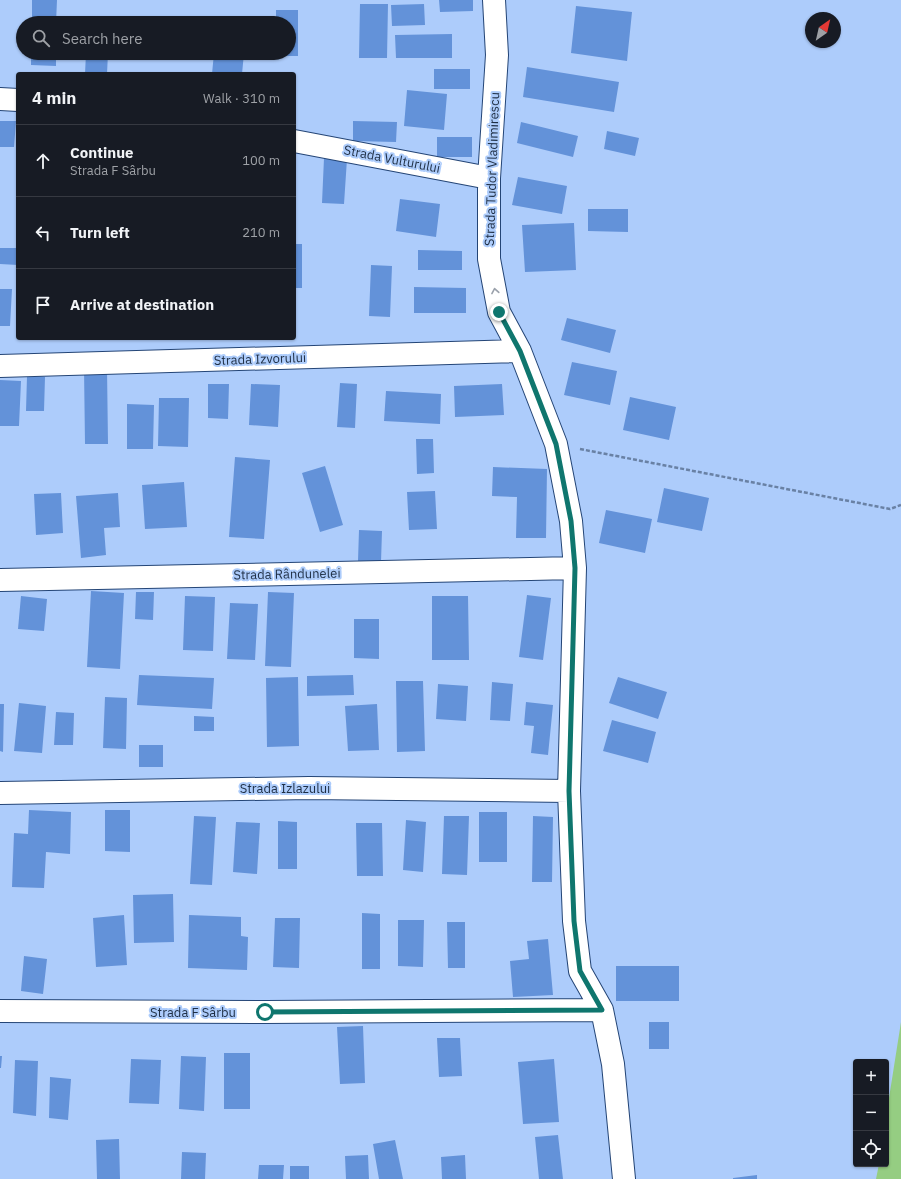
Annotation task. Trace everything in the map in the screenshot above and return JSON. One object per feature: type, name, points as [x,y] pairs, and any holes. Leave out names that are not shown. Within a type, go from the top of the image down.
[{"type":"street","name":"Strada Tudor Vladimirescu","points":[[494,0],[497,55],[489,178],[490,267],[499,312],[520,351],[556,444],[571,521],[575,568],[569,791],[574,921],[580,971],[602,1010],[613,1064],[624,1179]]},
{"type":"street","points":[[0,99],[16,100]]},
{"type":"street","name":"Strada Vulturului","points":[[296,141],[489,178]]},
{"type":"street","name":"Strada Izvorului","points":[[0,366],[520,351]]},
{"type":"street","name":"Strada Rândunelei","points":[[0,580],[575,568]]},
{"type":"street","name":"Strada Izlazului","points":[[0,793],[309,788],[569,791]]},
{"type":"street","name":"Strada F Sârbu","points":[[0,1011],[265,1012],[602,1010]]},
{"type":"path","points":[[556,444],[890,509],[901,505]]},
{"type":"green space","points":[[901,1022],[901,1179],[876,1179],[878,1167],[889,1167],[889,1098]]},
{"type":"building","points":[[32,0],[57,0],[56,16],[32,16]]},
{"type":"building","points":[[439,0],[473,0],[473,11],[440,12]]},
{"type":"building","points":[[360,4],[388,4],[387,58],[359,58]]},
{"type":"building","points":[[424,4],[425,25],[392,26],[391,5]]},
{"type":"building","points":[[576,6],[632,12],[627,61],[571,53]]},
{"type":"building","points":[[276,10],[298,10],[298,56],[296,56],[296,16],[276,16]]},
{"type":"building","points":[[452,34],[452,58],[396,58],[395,35]]},
{"type":"building","points":[[31,60],[56,60],[56,66],[31,65]]},
{"type":"building","points":[[86,60],[108,60],[107,72],[85,72]]},
{"type":"building","points":[[213,60],[243,60],[242,72],[212,72]]},
{"type":"building","points":[[527,67],[619,82],[614,112],[523,97]]},
{"type":"building","points":[[434,69],[470,69],[470,89],[434,89]]},
{"type":"building","points":[[407,90],[447,94],[444,130],[404,126]]},
{"type":"building","points":[[0,121],[16,121],[14,147],[0,147]]},
{"type":"building","points":[[353,121],[397,122],[396,142],[353,141]]},
{"type":"building","points":[[521,122],[578,136],[573,157],[517,143]]},
{"type":"building","points":[[607,131],[639,138],[635,156],[604,149]]},
{"type":"building","points":[[437,137],[472,137],[472,157],[437,157]]},
{"type":"building","points":[[324,158],[347,159],[344,204],[322,203]]},
{"type":"building","points":[[518,177],[567,186],[562,214],[512,205]]},
{"type":"building","points":[[400,199],[440,204],[436,237],[396,231]]},
{"type":"building","points":[[588,209],[628,209],[628,232],[588,231]]},
{"type":"building","points":[[574,223],[576,270],[525,272],[522,225]]},
{"type":"building","points":[[296,244],[302,244],[302,288],[296,288]]},
{"type":"building","points":[[0,248],[16,248],[16,265],[0,264]]},
{"type":"building","points":[[418,250],[462,251],[462,270],[418,270]]},
{"type":"building","points":[[371,265],[392,266],[390,317],[369,316]]},
{"type":"building","points":[[414,287],[466,288],[466,313],[414,313]]},
{"type":"building","points":[[0,289],[12,289],[10,326],[0,326]]},
{"type":"building","points":[[567,318],[616,330],[610,353],[561,340]]},
{"type":"building","points":[[572,362],[617,371],[610,405],[564,395]]},
{"type":"building","points":[[84,368],[107,368],[108,444],[85,444]]},
{"type":"building","points":[[27,376],[45,377],[44,411],[26,411]]},
{"type":"building","points":[[0,380],[21,381],[19,426],[0,426]]},
{"type":"building","points":[[340,383],[357,384],[355,428],[337,427]]},
{"type":"building","points":[[208,384],[229,384],[228,419],[208,418]]},
{"type":"building","points":[[251,384],[280,385],[278,427],[249,425]]},
{"type":"building","points":[[502,384],[504,415],[455,417],[454,386]]},
{"type":"building","points":[[386,391],[441,394],[440,424],[384,421]]},
{"type":"building","points":[[630,397],[676,407],[669,440],[623,430]]},
{"type":"building","points":[[159,398],[189,398],[188,447],[158,446]]},
{"type":"building","points":[[127,404],[154,405],[153,449],[127,449]]},
{"type":"building","points":[[416,439],[433,439],[434,473],[417,474]]},
{"type":"building","points":[[235,457],[270,460],[264,539],[229,537]]},
{"type":"building","points":[[325,466],[343,525],[320,532],[302,473]]},
{"type":"building","points":[[493,467],[547,469],[546,538],[516,538],[517,497],[492,496]]},
{"type":"building","points":[[184,482],[187,527],[145,529],[142,485]]},
{"type":"building","points":[[664,488],[709,498],[702,531],[657,522]]},
{"type":"building","points":[[435,491],[437,529],[409,530],[407,492]]},
{"type":"building","points":[[61,493],[63,533],[36,535],[34,494]]},
{"type":"building","points":[[118,493],[120,527],[104,528],[106,555],[81,558],[76,496]]},
{"type":"building","points":[[606,510],[652,519],[645,553],[599,543]]},
{"type":"building","points":[[359,530],[382,531],[381,562],[358,561]]},
{"type":"building","points":[[91,591],[124,593],[120,669],[87,667]]},
{"type":"building","points":[[136,592],[154,592],[153,620],[135,619]]},
{"type":"building","points":[[268,592],[294,593],[291,667],[265,666]]},
{"type":"building","points":[[527,595],[551,598],[543,660],[519,657]]},
{"type":"building","points":[[21,596],[47,599],[44,631],[18,629]]},
{"type":"building","points":[[185,596],[215,597],[213,651],[183,650]]},
{"type":"building","points":[[432,596],[468,596],[469,660],[432,660]]},
{"type":"building","points":[[230,603],[258,604],[255,660],[227,659]]},
{"type":"building","points":[[354,619],[379,619],[379,659],[354,658]]},
{"type":"building","points":[[139,675],[214,678],[212,709],[137,705]]},
{"type":"building","points":[[353,675],[354,695],[307,696],[307,676]]},
{"type":"building","points":[[298,677],[299,746],[267,747],[266,678]]},
{"type":"building","points":[[618,677],[667,692],[658,719],[609,703]]},
{"type":"building","points":[[396,681],[423,681],[425,751],[397,752]]},
{"type":"building","points":[[492,682],[513,684],[510,721],[490,720]]},
{"type":"building","points":[[438,684],[468,686],[466,721],[436,719]]},
{"type":"building","points":[[105,697],[127,698],[126,749],[103,748]]},
{"type":"building","points":[[526,702],[553,705],[548,755],[531,753],[534,726],[524,725]]},
{"type":"building","points":[[19,703],[46,706],[42,753],[14,751]]},
{"type":"building","points":[[0,704],[4,704],[3,752],[0,751]]},
{"type":"building","points":[[377,704],[379,750],[348,751],[345,706]]},
{"type":"building","points":[[56,712],[74,713],[73,745],[54,745]]},
{"type":"building","points":[[194,716],[214,717],[214,731],[194,731]]},
{"type":"building","points":[[612,720],[656,732],[648,763],[603,751]]},
{"type":"building","points":[[139,745],[163,745],[163,767],[139,767]]},
{"type":"building","points":[[29,810],[71,812],[70,854],[46,852],[44,888],[12,887],[14,833],[28,834]]},
{"type":"building","points":[[105,810],[130,810],[130,852],[105,851]]},
{"type":"building","points":[[479,812],[507,812],[507,862],[479,862]]},
{"type":"building","points":[[194,816],[216,817],[212,885],[190,884]]},
{"type":"building","points":[[444,816],[469,816],[467,875],[442,874]]},
{"type":"building","points":[[533,816],[553,817],[552,882],[532,882]]},
{"type":"building","points":[[406,820],[426,822],[423,872],[403,870]]},
{"type":"building","points":[[278,821],[297,822],[297,869],[278,869]]},
{"type":"building","points":[[236,822],[260,823],[257,874],[233,872]]},
{"type":"building","points":[[356,823],[382,823],[383,876],[357,876]]},
{"type":"building","points":[[173,894],[174,942],[134,943],[133,895]]},
{"type":"building","points":[[362,913],[380,914],[380,969],[362,969]]},
{"type":"building","points":[[124,915],[127,965],[96,967],[93,918]]},
{"type":"building","points":[[189,915],[241,917],[241,936],[248,937],[247,970],[188,968]]},
{"type":"building","points":[[275,918],[300,918],[299,968],[273,967]]},
{"type":"building","points":[[398,920],[424,920],[423,967],[398,966]]},
{"type":"building","points":[[447,922],[465,922],[465,968],[448,968]]},
{"type":"building","points":[[548,939],[553,995],[513,997],[510,961],[529,959],[527,941]]},
{"type":"building","points":[[24,956],[47,959],[43,994],[21,991]]},
{"type":"building","points":[[616,966],[679,966],[679,1001],[616,1001]]},
{"type":"building","points":[[649,1022],[669,1022],[669,1049],[649,1049]]},
{"type":"building","points":[[363,1026],[365,1083],[340,1084],[337,1027]]},
{"type":"building","points":[[437,1038],[460,1038],[462,1076],[439,1077]]},
{"type":"building","points":[[224,1053],[250,1053],[250,1109],[224,1109]]},
{"type":"building","points":[[0,1056],[2,1056],[1,1068],[0,1068]]},
{"type":"building","points":[[181,1056],[206,1057],[204,1111],[179,1109]]},
{"type":"building","points":[[131,1059],[161,1060],[159,1104],[129,1103]]},
{"type":"building","points":[[554,1059],[559,1122],[523,1124],[518,1062]]},
{"type":"building","points":[[15,1060],[38,1061],[36,1116],[13,1113]]},
{"type":"building","points":[[50,1077],[71,1079],[68,1120],[49,1118]]},
{"type":"building","points":[[558,1135],[563,1179],[539,1179],[535,1137]]},
{"type":"building","points":[[119,1139],[120,1179],[97,1179],[96,1140]]},
{"type":"building","points":[[395,1140],[403,1179],[379,1179],[373,1144]]},
{"type":"building","points":[[182,1152],[206,1153],[205,1179],[181,1179]]},
{"type":"building","points":[[368,1155],[369,1179],[346,1179],[345,1156]]},
{"type":"building","points":[[465,1155],[466,1179],[442,1179],[441,1157]]},
{"type":"building","points":[[259,1165],[284,1165],[283,1179],[258,1179]]},
{"type":"building","points":[[290,1166],[309,1166],[309,1179],[290,1179]]},
{"type":"building","points":[[757,1175],[757,1179],[733,1179],[733,1178]]},
{"type":"route","points":[[265,1012],[602,1010],[580,971],[574,921],[569,791],[575,568],[571,521],[556,444],[520,351],[499,312]]}]
